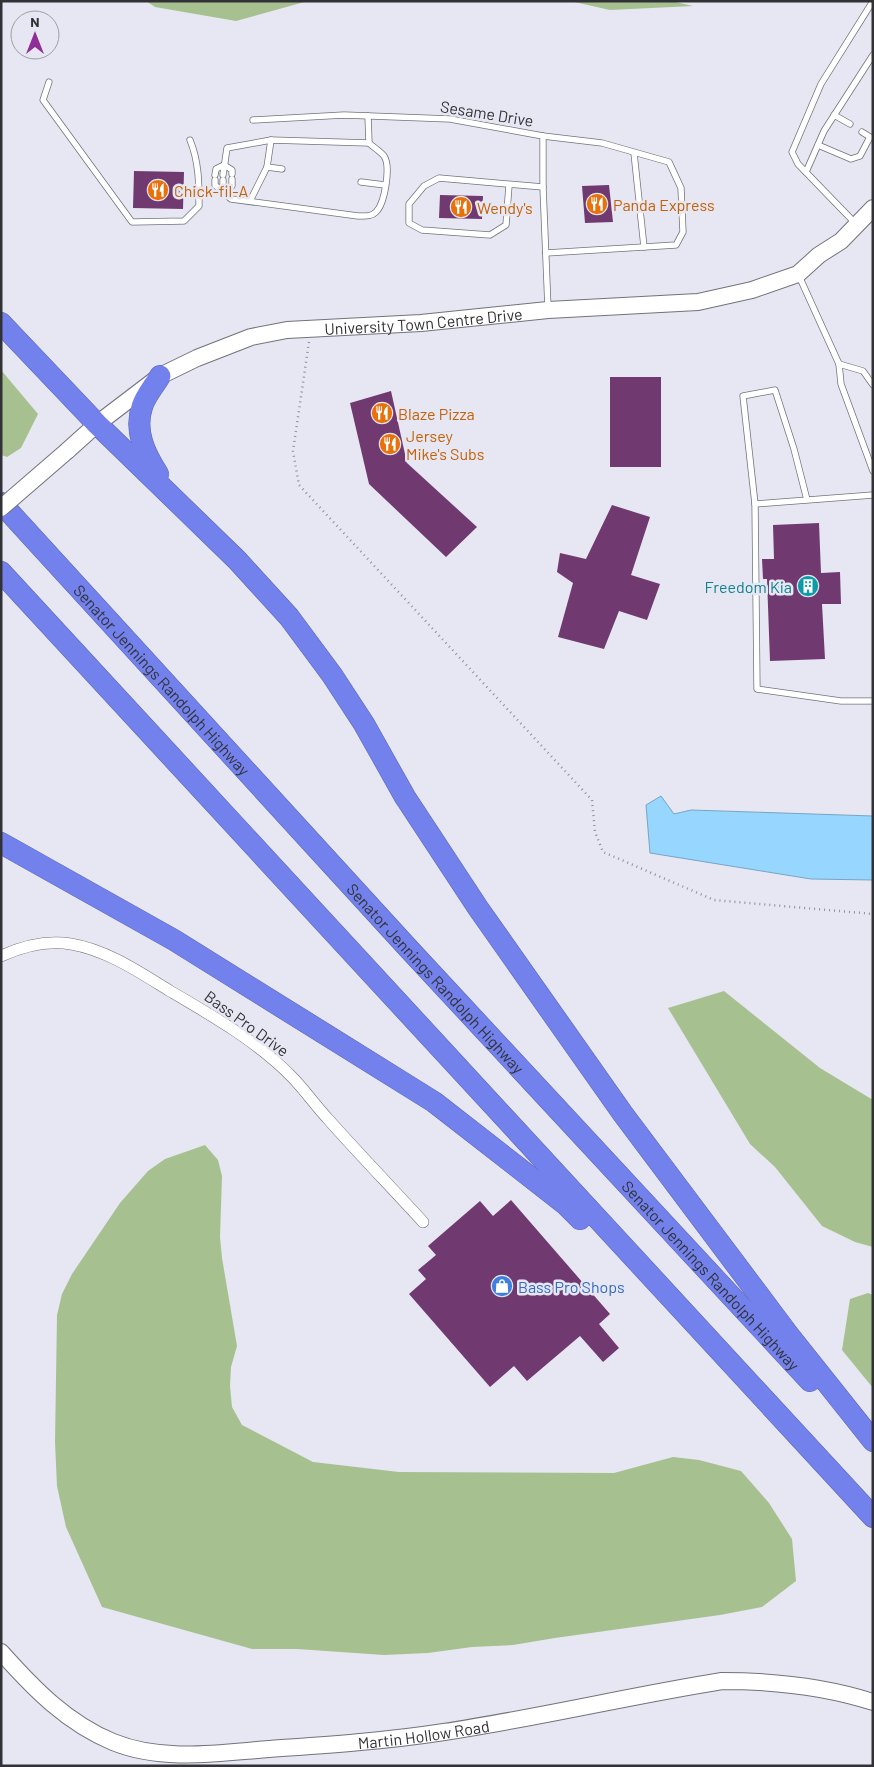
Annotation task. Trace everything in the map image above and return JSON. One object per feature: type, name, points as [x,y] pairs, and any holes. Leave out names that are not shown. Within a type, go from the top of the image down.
[{"type":"highway","points":[[1,323],[97,424],[237,560],[289,618],[321,660],[364,724],[405,797],[472,900],[623,1114],[788,1334],[873,1441]]},
{"type":"highway","points":[[160,376],[142,406],[139,427],[146,455],[171,496]]},
{"type":"highway","name":"Senator Jennings Randolph Highway","points":[[1,504],[401,941],[873,1449]]},
{"type":"highway","points":[[1,572],[873,1517]]},
{"type":"highway","points":[[1,843],[174,940],[434,1102],[565,1204],[648,1287],[748,1380]]},
{"type":"street","name":"University Town Centre Drive","points":[[1,508],[97,424],[160,376],[197,358],[251,337],[287,330],[421,323],[548,310],[698,302],[752,290],[798,274],[819,255],[841,241],[873,208]]},
{"type":"street","name":"Bass Pro Drive","points":[[1,956],[40,943],[70,944],[98,951],[204,1011],[250,1041],[291,1075],[327,1118],[423,1222]]},
{"type":"street","name":"Martin Hollow Road","points":[[1,1652],[44,1698],[68,1718],[92,1732],[115,1742],[142,1750],[184,1755],[360,1743],[443,1732],[722,1681],[766,1681],[808,1686],[848,1694],[873,1702]]},
{"type":"lane","points":[[856,225],[798,164],[792,152],[821,84],[872,1]]},
{"type":"lane","points":[[806,172],[824,131],[873,55]]},
{"type":"lane","points":[[49,82],[43,100],[132,222],[184,221],[199,206],[199,172],[195,151],[190,140]]},
{"type":"lane","name":"Sesame Drive","points":[[253,120],[344,115],[450,118],[543,136],[548,310]]},
{"type":"lane","points":[[834,115],[850,124]]},
{"type":"lane","points":[[368,116],[369,143]]},
{"type":"lane","points":[[818,145],[851,160],[860,156],[870,137],[862,132]]},
{"type":"lane","points":[[543,136],[602,143],[669,162],[680,188],[683,232],[676,245],[546,253]]},
{"type":"lane","points":[[250,201],[267,166],[271,140]]},
{"type":"lane","points":[[223,192],[227,148],[271,140],[369,143],[384,156],[388,168],[383,202],[378,211],[371,216],[358,216],[231,199],[223,192],[215,185],[216,169],[224,165]]},
{"type":"lane","points":[[634,153],[644,247]]},
{"type":"lane","points":[[223,192],[232,186],[232,170],[224,165]]},
{"type":"lane","points":[[267,166],[282,169]]},
{"type":"lane","points":[[509,185],[506,225],[490,235],[422,230],[409,223],[410,204],[424,186],[439,178],[543,187]]},
{"type":"lane","points":[[361,182],[386,185]]},
{"type":"lane","points":[[798,274],[839,364],[841,384],[873,471]]},
{"type":"lane","points":[[839,364],[862,371],[873,385]]},
{"type":"lane","points":[[807,500],[794,448],[775,390],[744,396],[755,504],[757,688],[841,701],[873,701]]},
{"type":"lane","points":[[755,504],[873,495]]},
{"type":"path","points":[[311,329],[292,451],[299,485],[592,800],[595,832],[603,852],[714,900],[873,914]]},
{"type":"green space","points":[[146,1],[308,1],[236,21],[155,7]]},
{"type":"green space","points":[[570,1],[671,1],[693,6],[610,10]]},
{"type":"green space","points":[[1,370],[38,414],[21,448],[7,457],[1,455]]},
{"type":"green space","points":[[724,991],[820,1068],[873,1100],[873,1247],[855,1242],[822,1226],[775,1167],[750,1144],[668,1008]]},
{"type":"green space","points":[[205,1145],[218,1160],[222,1176],[220,1237],[237,1346],[231,1367],[230,1386],[232,1407],[242,1425],[313,1462],[399,1472],[614,1473],[673,1457],[699,1460],[741,1471],[769,1503],[792,1539],[796,1581],[762,1607],[720,1615],[513,1645],[384,1655],[297,1649],[252,1649],[102,1607],[66,1527],[57,1486],[55,1442],[57,1315],[62,1294],[72,1274],[120,1203],[148,1171],[165,1159]]},
{"type":"green space","points":[[868,1293],[873,1295],[873,1388],[842,1350],[850,1299]]},
{"type":"water","points":[[661,796],[674,814],[691,810],[873,816],[873,880],[811,879],[650,853],[646,805]]},
{"type":"building","name":"Chick-fil-A","points":[[134,171],[184,172],[183,209],[133,208]]},
{"type":"building","name":"Panda Express","points":[[609,185],[613,222],[585,223],[582,186]]},
{"type":"building","name":"Wendy's","points":[[440,195],[483,196],[482,219],[439,218]]},
{"type":"building","points":[[610,377],[661,377],[661,467],[610,467]]},
{"type":"building","points":[[391,391],[407,463],[477,527],[446,557],[369,484],[350,403]]},
{"type":"building","points":[[612,505],[650,517],[631,575],[660,584],[647,620],[619,611],[604,649],[558,637],[573,583],[557,572],[560,553],[586,559]]},
{"type":"building","name":"Freedom Kia","points":[[819,523],[821,573],[840,572],[841,604],[822,604],[825,659],[770,661],[767,579],[763,579],[762,559],[774,559],[773,525]]},
{"type":"building","name":"Bass Pro Shops","points":[[511,1200],[610,1314],[599,1324],[619,1348],[603,1362],[580,1336],[527,1381],[514,1366],[490,1387],[409,1294],[426,1279],[418,1270],[436,1255],[428,1246],[480,1201],[493,1216]]},
{"type":"place","name":"Chick-fil-A","points":[[158,190]]},
{"type":"place","name":"Panda Express","points":[[597,204]]},
{"type":"place","name":"Wendy's","points":[[461,207]]},
{"type":"place","name":"Blaze Pizza","points":[[382,413]]},
{"type":"place","name":"Jersey Mike's Subs","points":[[390,444]]},
{"type":"place","name":"Freedom Kia","points":[[808,586]]},
{"type":"place","name":"Bass Pro Shops","points":[[502,1286]]}]
